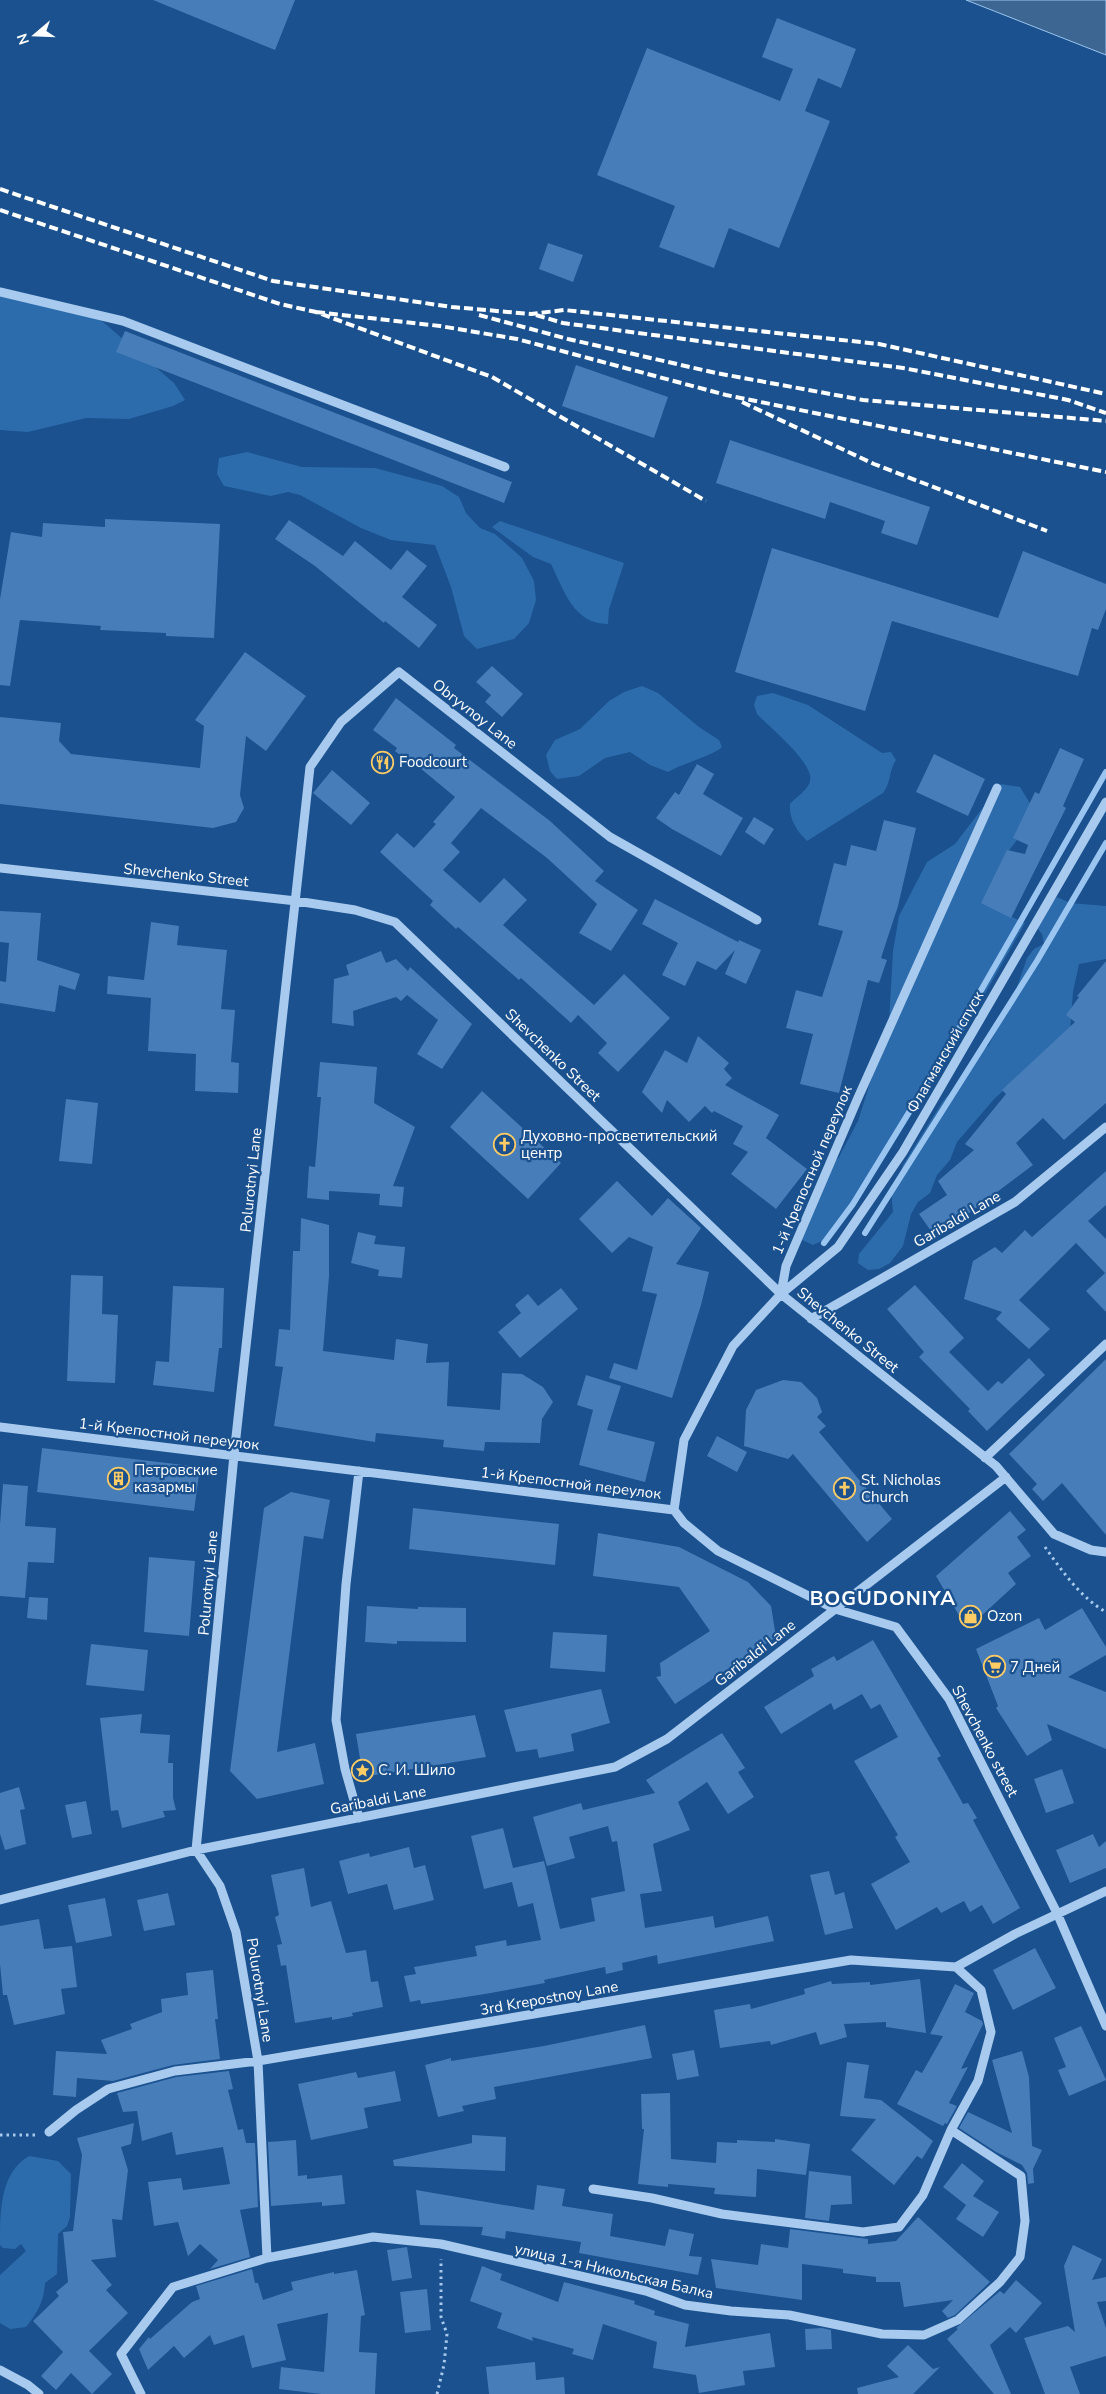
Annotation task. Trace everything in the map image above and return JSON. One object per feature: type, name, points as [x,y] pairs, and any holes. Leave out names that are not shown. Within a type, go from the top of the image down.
[{"type":"street","points":[[0,292],[123,321],[505,467]]},
{"type":"street","name":"Obryvnoy Lane","points":[[296,901],[310,766],[341,722],[399,672],[610,837],[756,920]]},
{"type":"street","name":"1-й Крепостной переулок","points":[[0,1426],[674,1510],[684,1440],[733,1346],[781,1294],[786,1266],[857,1100],[997,788]]},
{"type":"street","name":"Флагманский спуск","points":[[781,1294],[838,1248],[904,1152],[1106,802]]},
{"type":"street","name":"Shevchenko Street","points":[[0,868],[296,901],[355,910],[395,922],[781,1294],[996,1466],[1054,1534],[1091,1550],[1106,1552]]},
{"type":"street","name":"Polurotnyi Lane","points":[[266,2258],[258,2061],[236,1932],[220,1886],[196,1850],[234,1455],[296,901]]},
{"type":"street","name":"Garibaldi Lane","points":[[811,1318],[1015,1202],[1106,1127]]},
{"type":"street","points":[[985,1458],[1106,1344]]},
{"type":"street","points":[[359,1471],[346,1584],[336,1720],[345,1769],[359,1818]]},
{"type":"street","name":"Garibaldi Lane","points":[[0,1900],[196,1850],[615,1767],[667,1739],[1006,1478]]},
{"type":"street","name":"Shevchenko street","points":[[674,1510],[684,1523],[718,1551],[835,1608],[896,1627],[949,1699],[1057,1913],[1106,2026]]},
{"type":"street","points":[[592,2189],[652,2198],[722,2214],[863,2232],[899,2226],[923,2195],[951,2130],[978,2081],[991,2032],[981,1990],[956,1967],[1057,1913],[1106,1891]]},
{"type":"street","name":"3rd Krepostnoy Lane","points":[[49,2132],[76,2110],[108,2089],[174,2071],[258,2061],[851,1960],[956,1967]]},
{"type":"street","name":"улица 1-я Никольская Балка","points":[[141,2394],[120,2354],[174,2287],[266,2258],[373,2237],[441,2244],[646,2291],[685,2305],[731,2312],[789,2315],[882,2334],[924,2336],[958,2320],[1000,2282],[1020,2257],[1025,2221],[1021,2176],[951,2130]]},
{"type":"street","points":[[0,2370],[28,2385],[39,2394]]},
{"type":"path","points":[[0,2135],[36,2136],[49,2132]]},
{"type":"path","points":[[437,2394],[444,2366],[447,2334],[441,2317],[441,2244]]},
{"type":"shaded area","points":[[966,0],[1106,0],[1106,55]]},
{"type":"shaded area","points":[[0,290],[35,296],[102,321],[174,383],[185,400],[173,406],[129,419],[86,418],[28,432],[0,430]]},
{"type":"shaded area","points":[[247,452],[302,467],[375,468],[442,486],[459,497],[466,513],[480,528],[495,534],[522,558],[534,581],[536,600],[529,623],[514,639],[477,649],[464,636],[451,587],[435,545],[391,540],[361,528],[300,495],[288,492],[271,496],[224,486],[217,474],[219,458]]},
{"type":"shaded area","points":[[500,521],[624,563],[609,609],[608,624],[586,618],[578,612],[571,604],[551,564],[533,557],[492,527]]},
{"type":"shaded area","points":[[642,686],[658,693],[699,727],[719,740],[722,747],[668,772],[650,765],[630,752],[605,758],[579,776],[557,779],[550,771],[546,755],[555,740],[580,729],[609,701],[624,692]]},
{"type":"shaded area","points":[[773,693],[808,705],[882,753],[891,752],[896,760],[883,793],[807,841],[794,824],[790,804],[809,784],[810,776],[807,767],[791,747],[757,714],[754,705],[757,696]]},
{"type":"shaded area","points":[[1001,784],[1020,787],[1034,810],[1021,835],[1007,853],[1005,914],[1025,923],[957,1043],[848,1215],[828,1238],[813,1245],[798,1238],[808,1204],[821,1177],[839,1157],[858,1121],[889,1023],[893,951],[899,916],[927,862],[955,844]]},
{"type":"shaded area","points":[[1057,897],[1070,903],[1106,906],[1106,959],[1079,964],[1073,992],[1070,1032],[995,1098],[957,1142],[950,1160],[937,1175],[930,1193],[918,1202],[911,1214],[903,1246],[890,1263],[879,1269],[868,1270],[858,1263],[859,1254],[893,1212],[891,1189],[901,1176],[903,1165],[943,1101],[962,1080],[972,1060],[989,1045],[1011,1005],[1027,958],[1034,949],[1044,944],[1042,934],[1038,929],[1039,915]]},
{"type":"shaded area","points":[[29,2156],[58,2161],[71,2174],[70,2217],[67,2226],[58,2234],[57,2274],[45,2283],[39,2307],[26,2327],[10,2329],[0,2323],[0,2275],[26,2251],[21,2244],[15,2249],[3,2248],[0,2245],[0,2219],[7,2182],[19,2163]]},
{"type":"building","points":[[153,0],[295,0],[275,50]]},
{"type":"building","points":[[777,18],[856,49],[841,88],[818,78],[805,111],[830,121],[779,248],[729,228],[714,268],[659,247],[675,206],[597,175],[647,48],[780,101],[793,69],[762,57]]},
{"type":"building","points":[[548,243],[583,255],[573,282],[539,269]]},
{"type":"building","points":[[125,331],[512,482],[504,503],[116,352]]},
{"type":"building","points":[[576,365],[668,397],[654,438],[562,406]]},
{"type":"building","points":[[730,440],[930,507],[917,545],[881,533],[885,521],[830,502],[825,519],[716,483]]},
{"type":"building","points":[[105,519],[220,524],[214,638],[166,636],[166,633],[100,630],[101,626],[20,620],[10,686],[0,685],[0,599],[11,532],[42,537],[43,523],[105,527]]},
{"type":"building","points":[[289,520],[343,556],[355,541],[391,570],[407,550],[427,566],[402,597],[437,625],[419,648],[385,621],[384,623],[315,566],[275,539]]},
{"type":"building","points":[[772,548],[998,618],[1023,551],[1106,584],[1106,609],[1098,630],[1092,628],[1078,676],[892,621],[865,711],[735,672]]},
{"type":"building","points":[[245,652],[306,696],[266,751],[246,736],[240,795],[244,808],[236,822],[213,828],[0,804],[0,717],[61,723],[59,741],[71,754],[200,768],[204,726],[195,720]]},
{"type":"building","points":[[492,666],[523,694],[502,717],[485,702],[491,695],[476,682]]},
{"type":"building","points":[[396,698],[456,745],[454,748],[550,821],[604,871],[595,881],[638,910],[611,951],[579,933],[597,904],[547,858],[481,808],[451,843],[460,852],[443,870],[480,903],[504,878],[527,900],[503,925],[594,1005],[624,974],[670,1018],[618,1072],[598,1053],[607,1043],[578,1015],[571,1023],[521,978],[519,980],[458,927],[456,929],[430,905],[433,901],[380,852],[397,833],[414,848],[436,824],[433,822],[455,797],[414,763],[412,765],[395,751],[397,748],[373,730]]},
{"type":"building","points":[[1060,748],[1084,759],[1063,806],[1066,808],[1011,918],[981,903],[1007,850],[1025,854],[1028,845],[1013,838],[1035,792],[1039,794]]},
{"type":"building","points":[[934,754],[985,779],[968,816],[916,792]]},
{"type":"building","points":[[697,764],[714,774],[703,794],[743,818],[721,856],[656,818],[675,792],[679,795]]},
{"type":"building","points":[[332,770],[370,803],[351,825],[313,793]]},
{"type":"building","points":[[754,817],[774,829],[764,845],[745,832]]},
{"type":"building","points":[[884,820],[916,828],[898,906],[881,958],[887,960],[879,983],[868,980],[839,1093],[800,1084],[813,1034],[786,1028],[796,990],[822,997],[843,931],[818,925],[834,863],[846,866],[851,845],[876,851]]},
{"type":"building","points":[[655,899],[738,942],[739,940],[761,950],[746,984],[725,974],[735,950],[716,970],[697,961],[685,986],[662,975],[678,943],[642,924]]},
{"type":"building","points":[[0,911],[41,913],[37,960],[80,974],[75,990],[59,985],[55,1012],[0,1003],[0,981],[6,982],[9,943],[0,942]]},
{"type":"building","points":[[151,922],[179,926],[177,945],[227,950],[221,1009],[235,1010],[231,1062],[239,1063],[238,1093],[195,1091],[196,1054],[148,1051],[151,998],[107,994],[108,976],[144,980]]},
{"type":"building","points":[[381,951],[386,963],[396,959],[408,971],[410,967],[472,1024],[442,1069],[417,1054],[438,1020],[407,995],[401,1001],[396,997],[353,1011],[354,1026],[332,1023],[334,979],[349,975],[346,965]]},
{"type":"building","points":[[1106,961],[1106,1103],[1064,1140],[1043,1118],[1016,1143],[1033,1165],[936,1238],[919,1214],[947,1195],[938,1181],[974,1150],[965,1144],[1006,1094],[1002,1090],[1075,1022],[1066,1015],[1079,997],[1077,996]]},
{"type":"building","points":[[698,1036],[729,1063],[724,1069],[732,1078],[725,1085],[779,1115],[766,1138],[807,1169],[776,1209],[731,1174],[748,1152],[733,1144],[743,1126],[714,1111],[712,1113],[705,1106],[689,1122],[667,1100],[662,1113],[642,1092],[665,1050],[687,1063]]},
{"type":"building","points":[[320,1062],[377,1067],[374,1103],[415,1127],[393,1186],[404,1187],[402,1207],[379,1205],[380,1194],[329,1191],[329,1200],[307,1198],[309,1166],[315,1167],[321,1097],[317,1097]]},
{"type":"building","name":"Духовно-просветительский центр","points":[[482,1091],[561,1163],[528,1199],[450,1127]]},
{"type":"building","points":[[66,1099],[98,1103],[92,1164],[59,1161]]},
{"type":"building","points":[[1106,1171],[1106,1205],[1088,1221],[1106,1239],[1106,1312],[1086,1291],[1105,1273],[1076,1243],[1019,1300],[1050,1329],[1029,1349],[996,1319],[1002,1312],[964,1299],[973,1261],[995,1247],[1002,1253],[1025,1230],[1032,1237]]},
{"type":"building","points":[[617,1181],[652,1216],[668,1198],[701,1228],[676,1264],[709,1272],[701,1305],[672,1398],[609,1378],[614,1363],[637,1370],[657,1294],[642,1291],[653,1247],[629,1237],[612,1253],[579,1219]]},
{"type":"building","points":[[301,1218],[329,1225],[329,1276],[323,1351],[394,1360],[396,1339],[428,1344],[426,1363],[449,1362],[447,1406],[500,1410],[502,1373],[522,1374],[543,1387],[553,1402],[542,1419],[540,1443],[485,1442],[484,1451],[443,1447],[444,1440],[376,1433],[375,1442],[274,1426],[283,1367],[275,1366],[279,1329],[290,1330],[293,1251],[300,1251]]},
{"type":"building","points":[[358,1232],[376,1236],[374,1244],[405,1247],[402,1278],[378,1276],[379,1270],[351,1263]]},
{"type":"building","points":[[71,1275],[103,1276],[102,1314],[118,1315],[115,1383],[67,1381]]},
{"type":"building","points":[[915,1285],[964,1338],[949,1352],[988,1391],[998,1381],[1002,1384],[1029,1358],[1045,1375],[987,1431],[968,1411],[970,1409],[919,1357],[924,1352],[887,1309]]},
{"type":"building","points":[[173,1286],[224,1288],[222,1348],[219,1348],[214,1392],[153,1385],[156,1361],[169,1362]]},
{"type":"building","points":[[561,1288],[578,1309],[520,1358],[498,1332],[521,1313],[515,1305],[528,1294],[538,1306]]},
{"type":"building","points":[[1106,1359],[1106,1535],[1062,1483],[1043,1501],[1032,1489],[1037,1484],[1009,1454]]},
{"type":"building","points":[[586,1375],[621,1386],[607,1430],[655,1442],[645,1482],[579,1465],[593,1410],[577,1405]]},
{"type":"building","name":"St. Nicholas Church","points":[[783,1380],[801,1382],[817,1398],[822,1412],[817,1417],[826,1426],[819,1432],[892,1519],[867,1542],[793,1454],[788,1459],[744,1446],[746,1410],[756,1390]]},
{"type":"building","points":[[717,1436],[747,1452],[737,1472],[707,1456]]},
{"type":"building","name":"Петровские казармы","points":[[42,1448],[200,1467],[194,1511],[37,1492]]},
{"type":"building","points":[[3,1484],[28,1486],[25,1526],[56,1528],[54,1563],[28,1562],[25,1598],[0,1596],[0,1524]]},
{"type":"building","points":[[291,1492],[330,1500],[323,1539],[304,1536],[277,1752],[315,1743],[324,1784],[257,1799],[230,1771],[264,1508]]},
{"type":"building","points":[[413,1508],[559,1524],[555,1565],[409,1549]]},
{"type":"building","points":[[1010,1511],[1026,1530],[1017,1537],[1031,1556],[1008,1573],[1016,1584],[967,1629],[936,1576]]},
{"type":"building","points":[[598,1533],[679,1547],[748,1582],[771,1606],[776,1637],[675,1704],[656,1677],[661,1676],[660,1663],[710,1631],[679,1587],[593,1576]]},
{"type":"building","points":[[149,1557],[195,1561],[189,1636],[144,1632]]},
{"type":"building","points":[[29,1597],[48,1598],[47,1620],[27,1618]]},
{"type":"building","points":[[367,1606],[418,1609],[418,1607],[466,1608],[466,1642],[397,1641],[397,1644],[365,1642]]},
{"type":"building","points":[[1082,1608],[1106,1647],[1106,1655],[1068,1677],[1106,1692],[1106,1749],[1047,1724],[1052,1740],[1027,1756],[996,1708],[998,1706],[976,1649],[1039,1618],[1045,1630]]},
{"type":"building","points":[[553,1632],[607,1635],[605,1672],[550,1668]]},
{"type":"building","points":[[873,1640],[941,1756],[937,1758],[963,1804],[968,1803],[977,1818],[973,1820],[1020,1908],[993,1924],[982,1905],[970,1912],[964,1901],[941,1913],[937,1907],[896,1930],[871,1884],[910,1862],[895,1837],[898,1835],[854,1761],[898,1737],[880,1704],[871,1709],[862,1694],[834,1710],[831,1703],[781,1734],[764,1707],[814,1676],[811,1669],[834,1656],[837,1661]]},
{"type":"building","points":[[91,1644],[148,1650],[144,1691],[86,1685]]},
{"type":"building","points":[[601,1689],[610,1723],[571,1734],[574,1751],[539,1758],[537,1749],[516,1752],[504,1710]]},
{"type":"building","points":[[142,1714],[140,1733],[170,1735],[168,1763],[173,1763],[173,1798],[176,1810],[163,1811],[165,1817],[122,1828],[118,1810],[111,1811],[100,1718]]},
{"type":"building","points":[[475,1715],[486,1757],[363,1777],[356,1734]]},
{"type":"building","points":[[722,1733],[745,1768],[738,1772],[754,1797],[728,1814],[707,1782],[678,1802],[690,1830],[653,1844],[662,1891],[640,1894],[645,1928],[713,1916],[715,1928],[768,1916],[774,1941],[658,1964],[657,1955],[622,1963],[623,1970],[606,1974],[605,1967],[544,1980],[545,1983],[485,1994],[421,2004],[420,2000],[410,2002],[404,1976],[416,1974],[414,1967],[477,1956],[475,1946],[506,1940],[507,1946],[541,1940],[533,1903],[518,1907],[512,1882],[484,1889],[471,1836],[503,1828],[513,1868],[544,1861],[560,1929],[595,1921],[591,1898],[625,1891],[617,1841],[612,1842],[608,1826],[569,1837],[575,1858],[547,1866],[533,1817],[581,1803],[583,1810],[655,1793],[646,1780]]},
{"type":"building","points":[[1062,1769],[1074,1803],[1046,1813],[1034,1779]]},
{"type":"building","points":[[19,1787],[25,1809],[20,1810],[26,1844],[5,1850],[0,1834],[0,1793]]},
{"type":"building","points":[[86,1801],[92,1834],[72,1838],[65,1805]]},
{"type":"building","points":[[1093,1834],[1099,1847],[1106,1841],[1106,1868],[1070,1883],[1056,1850]]},
{"type":"building","points":[[409,1847],[414,1868],[425,1865],[434,1900],[394,1910],[387,1884],[348,1894],[339,1861],[369,1853],[370,1857]]},
{"type":"building","points":[[304,1868],[311,1907],[331,1901],[346,1953],[366,1950],[371,1982],[378,1981],[383,2007],[352,2013],[353,2016],[332,2020],[332,2017],[295,2023],[286,1965],[281,1966],[277,1945],[282,1944],[275,1917],[279,1915],[271,1875]]},
{"type":"building","points":[[829,1871],[835,1895],[844,1892],[853,1928],[825,1935],[810,1875]]},
{"type":"building","points":[[168,1893],[175,1925],[144,1931],[137,1900]]},
{"type":"building","points":[[105,1898],[112,1936],[76,1943],[68,1905]]},
{"type":"building","points":[[39,1919],[44,1949],[72,1946],[77,1987],[61,1989],[65,2014],[14,2025],[7,1995],[3,1995],[0,1964],[0,1926]]},
{"type":"building","points":[[1035,1948],[1056,1988],[1013,2010],[993,1970]]},
{"type":"building","points":[[213,1970],[218,2019],[215,2019],[220,2059],[173,2065],[113,2081],[77,2078],[76,2097],[53,2095],[56,2051],[107,2054],[101,2040],[132,2029],[130,2024],[162,2012],[161,1999],[188,1995],[186,1973]]},
{"type":"building","points":[[920,1979],[926,2033],[886,2027],[886,2022],[844,2024],[847,2037],[820,2045],[816,2032],[771,2045],[770,2041],[720,2048],[714,2010],[750,2004],[751,2009],[805,1994],[804,1989],[831,1981],[832,1984],[870,1982],[870,1985]]},
{"type":"building","points":[[955,1984],[974,1993],[965,2012],[982,2021],[983,2024],[961,2069],[968,2067],[949,2103],[957,2106],[947,2124],[945,2123],[943,2126],[897,2104],[916,2070],[922,2073],[943,2036],[930,2034]]},
{"type":"building","points":[[645,2025],[652,2058],[494,2087],[496,2099],[462,2106],[464,2111],[438,2117],[425,2065],[451,2058],[451,2061],[544,2046]]},
{"type":"building","points":[[1081,2026],[1106,2080],[1069,2096],[1058,2070],[1066,2067],[1054,2038]]},
{"type":"building","points":[[694,2050],[699,2076],[677,2080],[672,2054]]},
{"type":"building","points":[[1022,2051],[1029,2077],[1032,2146],[1042,2150],[1033,2169],[1034,2183],[1028,2184],[1027,2173],[1022,2165],[996,2152],[959,2128],[968,2112],[1012,2133],[992,2060]]},
{"type":"building","points":[[847,2062],[869,2065],[864,2098],[881,2100],[933,2141],[922,2159],[917,2156],[894,2185],[851,2150],[876,2119],[840,2116]]},
{"type":"building","points":[[229,2071],[233,2089],[228,2090],[238,2130],[243,2129],[246,2143],[255,2143],[258,2207],[240,2210],[250,2257],[210,2269],[218,2260],[200,2244],[188,2256],[178,2222],[154,2226],[148,2182],[181,2178],[183,2190],[230,2184],[223,2147],[176,2155],[172,2132],[142,2141],[137,2111],[123,2112],[117,2093],[176,2077]]},
{"type":"building","points":[[395,2071],[401,2101],[364,2108],[368,2128],[311,2140],[298,2084],[356,2072],[358,2078]]},
{"type":"building","points":[[670,2093],[671,2159],[716,2163],[717,2142],[737,2143],[737,2140],[775,2142],[775,2139],[810,2144],[806,2175],[757,2169],[756,2197],[714,2194],[715,2188],[668,2184],[668,2187],[638,2184],[644,2129],[642,2129],[641,2094]]},
{"type":"building","points":[[134,2123],[131,2144],[121,2147],[128,2170],[122,2220],[112,2219],[116,2257],[91,2260],[112,2285],[106,2290],[128,2313],[89,2351],[112,2374],[92,2394],[71,2373],[56,2390],[41,2376],[63,2352],[33,2321],[59,2296],[56,2292],[68,2282],[63,2232],[73,2231],[82,2155],[77,2138]]},
{"type":"building","points":[[472,2135],[506,2137],[505,2171],[394,2166],[393,2160],[472,2143]]},
{"type":"building","points":[[296,2140],[298,2176],[307,2175],[307,2179],[342,2175],[345,2204],[322,2206],[322,2202],[271,2206],[268,2142]]},
{"type":"building","points":[[962,2163],[984,2181],[973,2196],[999,2212],[983,2237],[956,2219],[966,2205],[943,2187]]},
{"type":"building","points":[[809,2171],[851,2176],[852,2204],[831,2205],[829,2221],[805,2218]]},
{"type":"building","points":[[537,2185],[565,2189],[562,2206],[613,2214],[610,2236],[665,2246],[669,2229],[694,2234],[689,2256],[702,2257],[698,2275],[579,2253],[581,2242],[506,2231],[505,2239],[481,2235],[483,2227],[420,2225],[416,2190],[534,2210]]},
{"type":"building","points":[[918,2217],[990,2282],[955,2315],[948,2318],[942,2311],[953,2300],[904,2307],[900,2282],[876,2282],[876,2277],[843,2273],[843,2269],[802,2264],[802,2300],[716,2288],[711,2259],[758,2265],[761,2244],[788,2248],[790,2229],[868,2239],[868,2244],[896,2241]]},
{"type":"building","points":[[1073,2245],[1102,2259],[1092,2280],[1106,2277],[1106,2301],[1097,2302],[1106,2328],[1106,2356],[1070,2367],[1080,2394],[1045,2394],[1024,2338],[1068,2326],[1075,2332],[1064,2266]]},
{"type":"building","points":[[407,2247],[412,2278],[392,2281],[387,2250]]},
{"type":"building","points":[[482,2266],[502,2274],[500,2280],[558,2302],[564,2282],[635,2301],[634,2304],[655,2311],[654,2315],[689,2324],[685,2347],[770,2333],[775,2367],[743,2371],[745,2385],[699,2393],[696,2375],[653,2368],[657,2342],[603,2324],[593,2360],[572,2354],[574,2349],[532,2337],[533,2341],[497,2328],[502,2313],[470,2301]]},
{"type":"building","points":[[252,2269],[255,2283],[258,2283],[263,2300],[293,2290],[291,2282],[334,2272],[334,2274],[357,2270],[365,2315],[361,2316],[359,2352],[377,2353],[375,2394],[321,2394],[279,2389],[281,2367],[324,2372],[328,2313],[277,2324],[286,2360],[252,2368],[244,2335],[214,2345],[210,2335],[184,2358],[174,2346],[148,2370],[139,2349],[149,2337],[150,2339],[192,2302],[200,2299],[196,2286]]},
{"type":"building","points":[[1016,2280],[1042,2303],[1016,2333],[1010,2327],[990,2345],[1011,2394],[994,2394],[947,2339],[958,2329],[956,2328],[1000,2291],[1004,2294]]},
{"type":"building","points":[[427,2289],[431,2330],[405,2333],[400,2292]]},
{"type":"building","points":[[822,2328],[831,2330],[832,2349],[806,2350],[805,2329]]},
{"type":"building","points":[[908,2345],[933,2369],[940,2367],[913,2394],[858,2394],[857,2388],[899,2377],[887,2366]]},
{"type":"building","points":[[535,2362],[536,2380],[564,2377],[565,2394],[489,2394],[486,2367]]},
{"type":"waterway","points":[[824,1243],[853,1204],[944,1055],[1106,772]]},
{"type":"waterway","points":[[865,1233],[1037,961],[1106,843]]},
{"type":"railway","points":[[0,189],[273,281],[452,307],[531,314],[564,310],[879,344],[1106,394]]},
{"type":"railway","points":[[0,210],[280,304],[316,312],[492,377],[706,501]]},
{"type":"railway","points":[[316,312],[440,326],[517,339],[726,395],[1106,472]]},
{"type":"railway","points":[[479,315],[568,339],[716,373],[863,400],[1106,421]]},
{"type":"railway","points":[[536,315],[563,323],[903,368],[1068,400],[1106,413]]},
{"type":"railway","points":[[742,402],[874,464],[1047,531]]},
{"type":"place","name":"Foodcourt","points":[[383,762]]},
{"type":"place","name":"Духовно-просветительский центр","points":[[505,1145]]},
{"type":"place","name":"Петровские казармы","points":[[118,1479]]},
{"type":"place","name":"St. Nicholas Church","points":[[845,1489]]},
{"type":"place","name":"Ozon","points":[[971,1616]]},
{"type":"place","name":"7 Дней","points":[[994,1667]]},
{"type":"place","name":"С. И. Шило","points":[[362,1770]]},
{"type":"district","name":"BOGUDONIYA","points":[[883,1598]]}]
